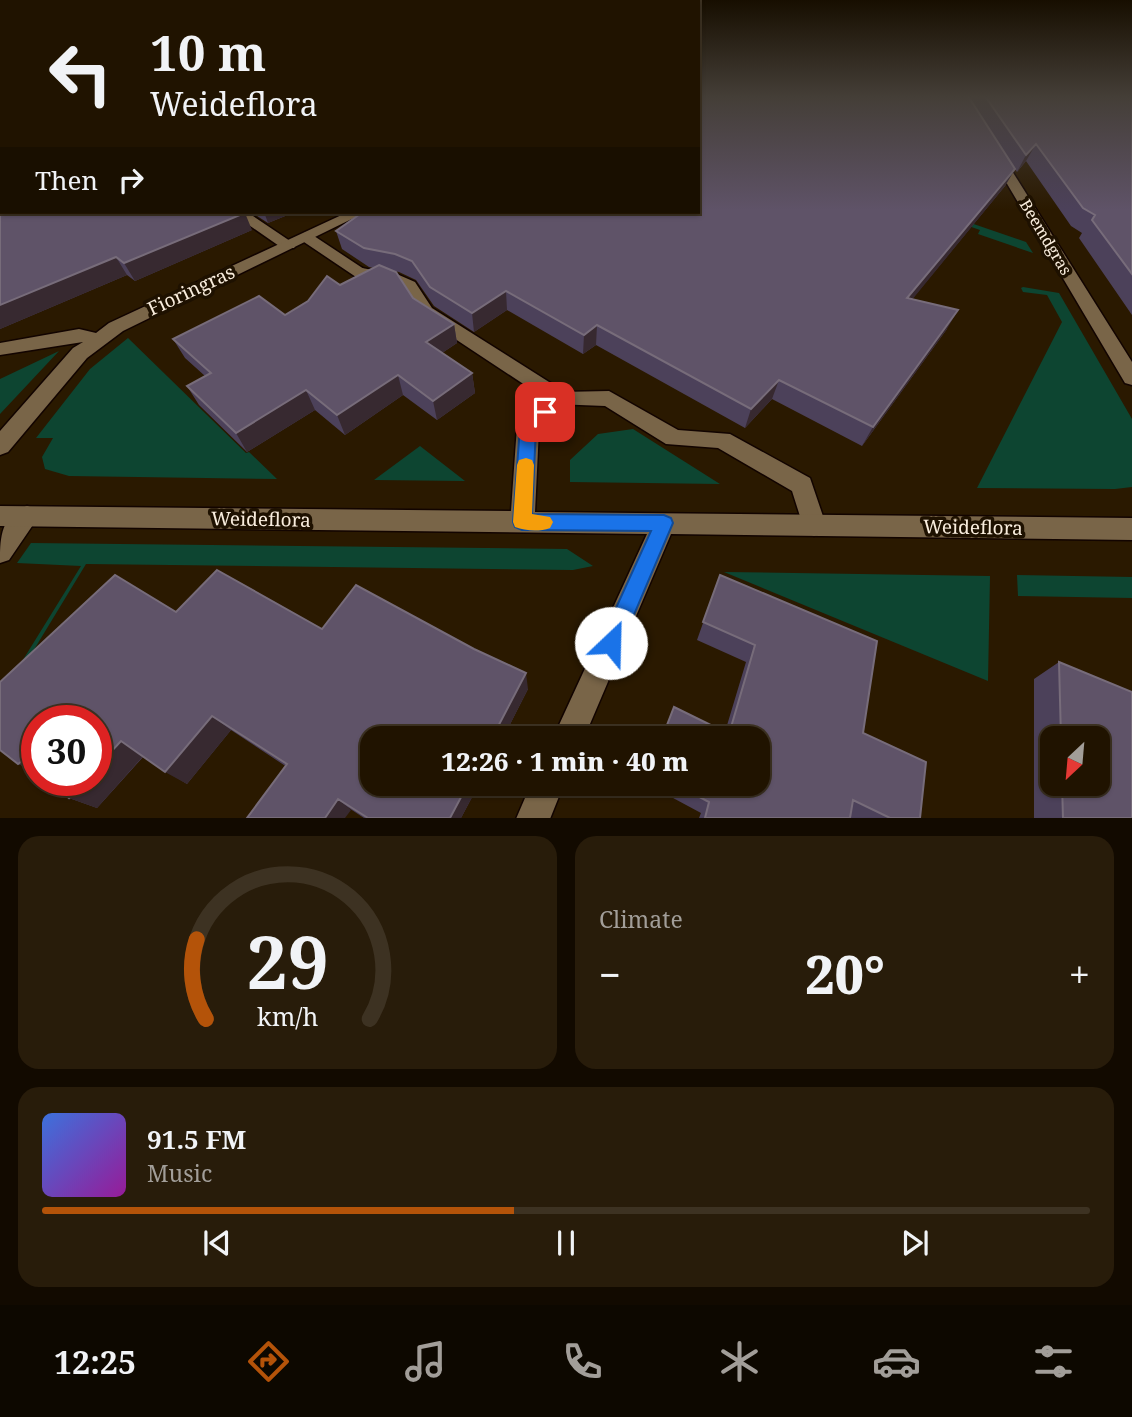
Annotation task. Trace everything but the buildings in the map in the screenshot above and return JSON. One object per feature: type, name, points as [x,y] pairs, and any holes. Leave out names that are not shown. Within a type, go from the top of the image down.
[{"type":"street","name":"Beemdgras","points":[[987,141],[1132,378]]},
{"type":"street","points":[[240,214],[288,245]]},
{"type":"street","name":"Fioringras","points":[[0,446],[64,370],[97,339],[140,314],[355,214]]},
{"type":"street","points":[[306,237],[362,273],[396,278],[418,292],[425,311],[561,399],[609,398],[674,438],[722,439],[802,485],[814,525]]},
{"type":"street","points":[[0,349],[79,335],[97,339]]},
{"type":"street","points":[[522,522],[528,426],[561,399]]},
{"type":"street","name":"Weideflora","points":[[0,516],[1132,529]]},
{"type":"street","points":[[0,552],[27,516]]},
{"type":"street","points":[[574,726],[664,523]]},
{"type":"street","points":[[533,818],[543,796]]},
{"type":"green space","points":[[959,219],[1026,242],[1033,253],[978,234],[980,230],[957,222]]},
{"type":"green space","points":[[1023,287],[1059,293],[1132,419],[1132,487],[977,488],[1062,322],[1047,295],[1023,292]]},
{"type":"green space","points":[[128,338],[246,453],[249,452],[277,479],[69,476],[45,469],[42,457],[53,438],[36,438],[90,369]]},
{"type":"green space","points":[[59,351],[0,414],[0,379]]},
{"type":"green space","points":[[633,429],[720,484],[570,482],[570,460],[598,434]]},
{"type":"green space","points":[[420,446],[465,481],[374,480]]},
{"type":"green space","points":[[31,543],[567,549],[593,566],[573,570],[86,564],[4,699],[0,697],[81,566],[17,563]]},
{"type":"green space","points":[[724,572],[990,576],[988,681]]},
{"type":"green space","points":[[1017,575],[1132,577],[1132,598],[1018,596]]},
{"type":"slow traffic","points":[[526,465],[522,522],[543,522]]},
{"type":"route","points":[[545,412],[528,426],[522,522],[664,523],[611,643]]}]
